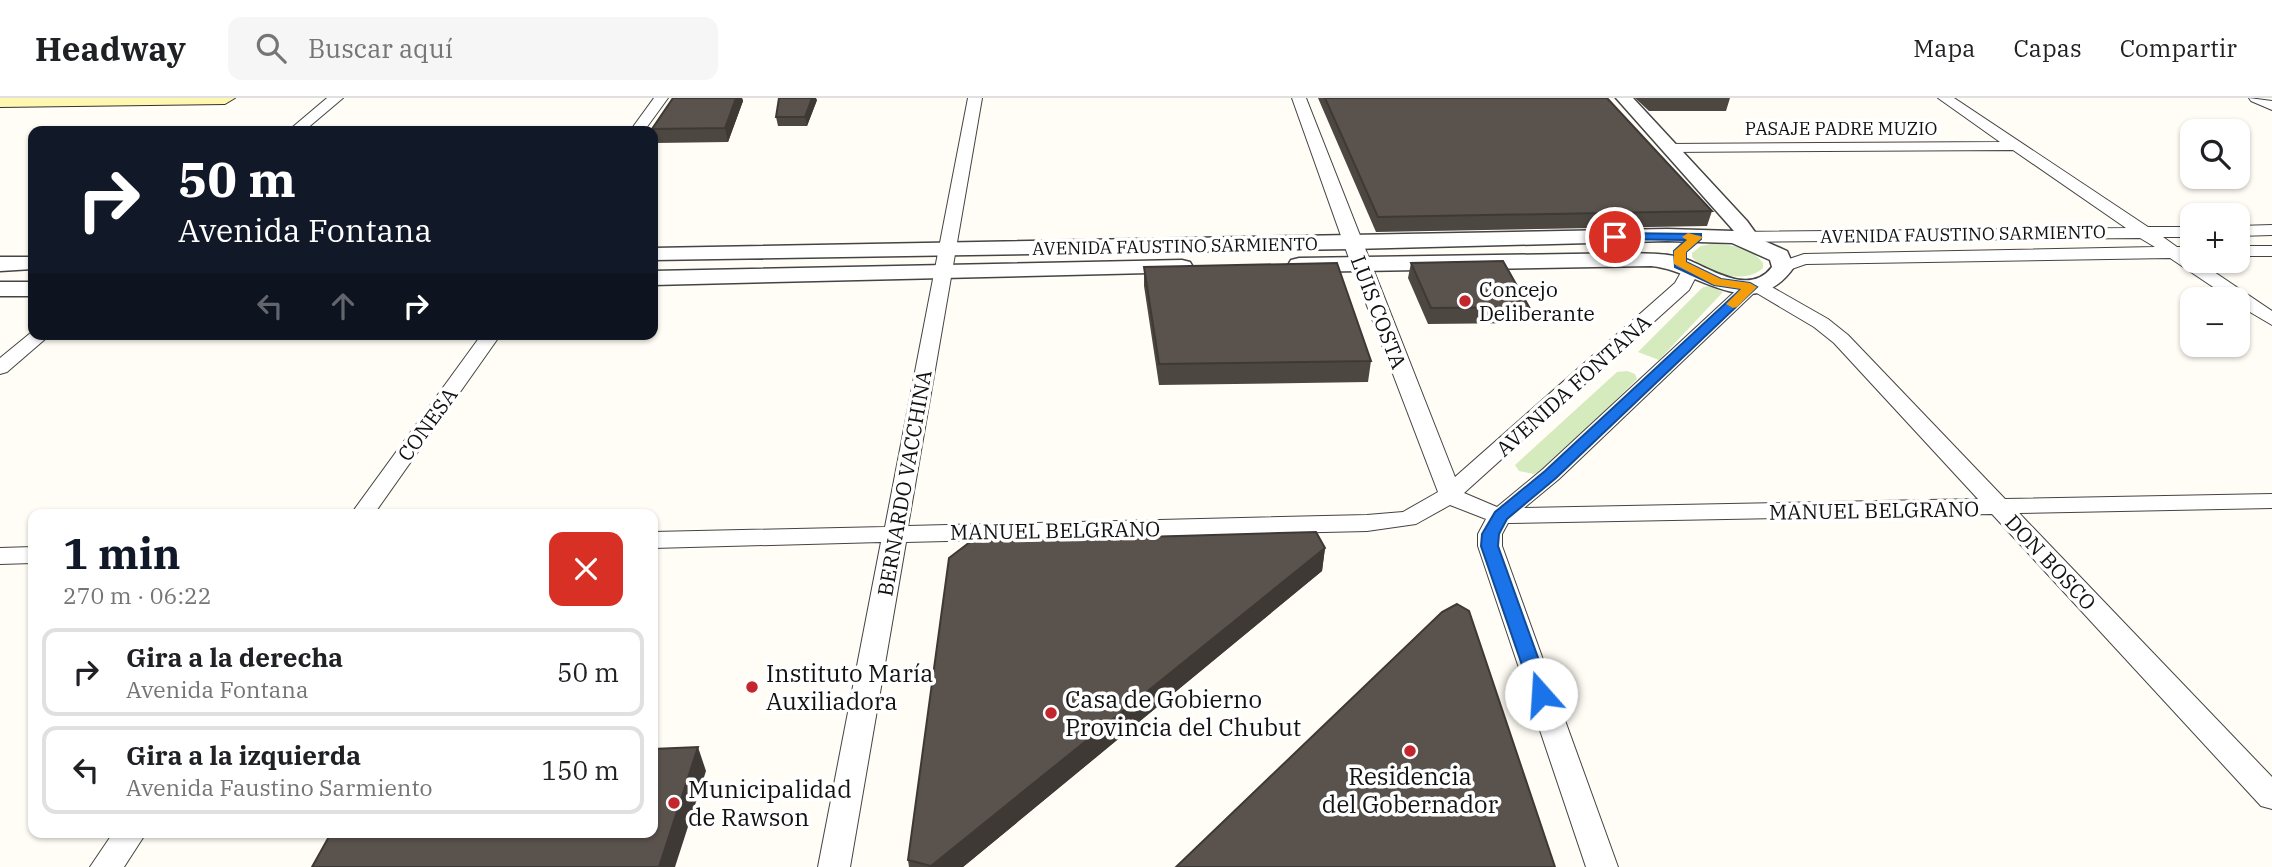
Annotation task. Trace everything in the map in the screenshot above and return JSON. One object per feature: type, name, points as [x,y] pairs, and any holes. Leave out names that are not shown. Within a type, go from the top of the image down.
[{"type":"main road","points":[[8,102],[225,98]]},
{"type":"street","points":[[301,126],[336,98]]},
{"type":"street","points":[[641,126],[661,98]]},
{"type":"street","name":"BERNARDO VACCHINA","points":[[834,867],[975,98]]},
{"type":"street","name":"LUIS COSTA","points":[[1299,98],[1356,254],[1450,494]]},
{"type":"street","points":[[1604,98],[1720,226],[1721,231],[1729,238],[1779,256],[1783,267]]},
{"type":"street","points":[[1624,98],[1668,148],[1729,238]]},
{"type":"street","points":[[1945,98],[2145,232],[2180,250]]},
{"type":"street","points":[[2256,98],[2272,106]]},
{"type":"street","name":"PASAJE PADRE MUZIO","points":[[1668,148],[2015,146]]},
{"type":"street","points":[[2250,231],[2272,230]]},
{"type":"street","name":"AVENIDA FAUSTINO SARMIENTO","points":[[658,254],[1214,267],[1356,254],[1667,235],[1729,238],[2180,232]]},
{"type":"street","points":[[1685,268],[1680,251],[1729,238]]},
{"type":"street","points":[[2250,251],[2272,251]]},
{"type":"street","name":"AVENIDA FAUSTINO SARMIENTO","points":[[658,278],[945,261],[1356,254],[1634,259],[1685,268],[1718,282],[1754,287],[1773,278],[1783,267],[1804,259],[2180,252]]},
{"type":"street","points":[[0,264],[28,263]]},
{"type":"street","name":"AVENIDA FONTANA","points":[[1450,494],[1683,286],[1685,268]]},
{"type":"street","points":[[2212,273],[2272,319]]},
{"type":"street","points":[[1489,513],[1551,474],[1754,287]]},
{"type":"street","name":"DON BOSCO","points":[[1754,287],[1821,323],[1840,339],[2272,797]]},
{"type":"street","points":[[0,289],[28,289]]},
{"type":"street","points":[[0,368],[35,340]]},
{"type":"street","name":"CONESA","points":[[366,509],[488,340]]},
{"type":"street","points":[[1450,494],[1489,513]]},
{"type":"street","name":"MANUEL BELGRANO","points":[[658,540],[1367,523],[1408,519],[1430,509],[1450,494]]},
{"type":"street","name":"MANUEL BELGRANO","points":[[1489,513],[2000,508],[2272,501]]},
{"type":"street","points":[[1489,513],[1490,546],[1602,867]]},
{"type":"street","points":[[0,556],[28,555]]},
{"type":"street","points":[[106,867],[127,838]]},
{"type":"green space","points":[[1710,244],[1746,250],[1763,263],[1763,268],[1747,276],[1737,276],[1707,268],[1692,257],[1692,253],[1701,246]]},
{"type":"green space","points":[[1710,286],[1723,292],[1659,360],[1638,352],[1703,287]]},
{"type":"green space","points":[[1617,372],[1635,374],[1637,379],[1551,465],[1534,474],[1519,471],[1515,465]]},
{"type":"building","points":[[673,98],[736,98],[725,128],[658,129],[658,126],[654,126]]},
{"type":"building","points":[[779,98],[812,98],[805,117],[776,117]]},
{"type":"building","points":[[1325,98],[1607,98],[1712,211],[1378,217]]},
{"type":"building","points":[[1503,261],[1529,307],[1431,308],[1411,263]]},
{"type":"building","points":[[1337,263],[1371,361],[1159,364],[1144,267]]},
{"type":"building","name":"Casa de Gobierno Provincia del Chubut","points":[[1316,532],[1325,548],[931,866],[908,860],[949,558],[970,542]]},
{"type":"building","name":"Residencia del Gobernador","points":[[1457,604],[1469,611],[1555,867],[1176,867],[1442,612]]},
{"type":"building","name":"Municipalidad de Rawson","points":[[698,747],[659,867],[312,867],[328,838],[658,838],[658,749]]},
{"type":"slow traffic","points":[[1688,237],[1697,237],[1680,251],[1680,264],[1718,282],[1750,287],[1733,304]]},
{"type":"place","name":"Concejo Deliberante","points":[[1465,301]]},
{"type":"place","name":"Instituto María Auxiliadora","points":[[752,687]]},
{"type":"place","name":"Casa de Gobierno Provincia del Chubut","points":[[1051,713]]},
{"type":"place","name":"Residencia del Gobernador","points":[[1410,751]]},
{"type":"place","name":"Municipalidad de Rawson","points":[[674,803]]},
{"type":"route","points":[[1541,694],[1490,546],[1490,534],[1500,516],[1551,474],[1750,287],[1718,282],[1680,264],[1680,251],[1697,237],[1615,237]]}]
